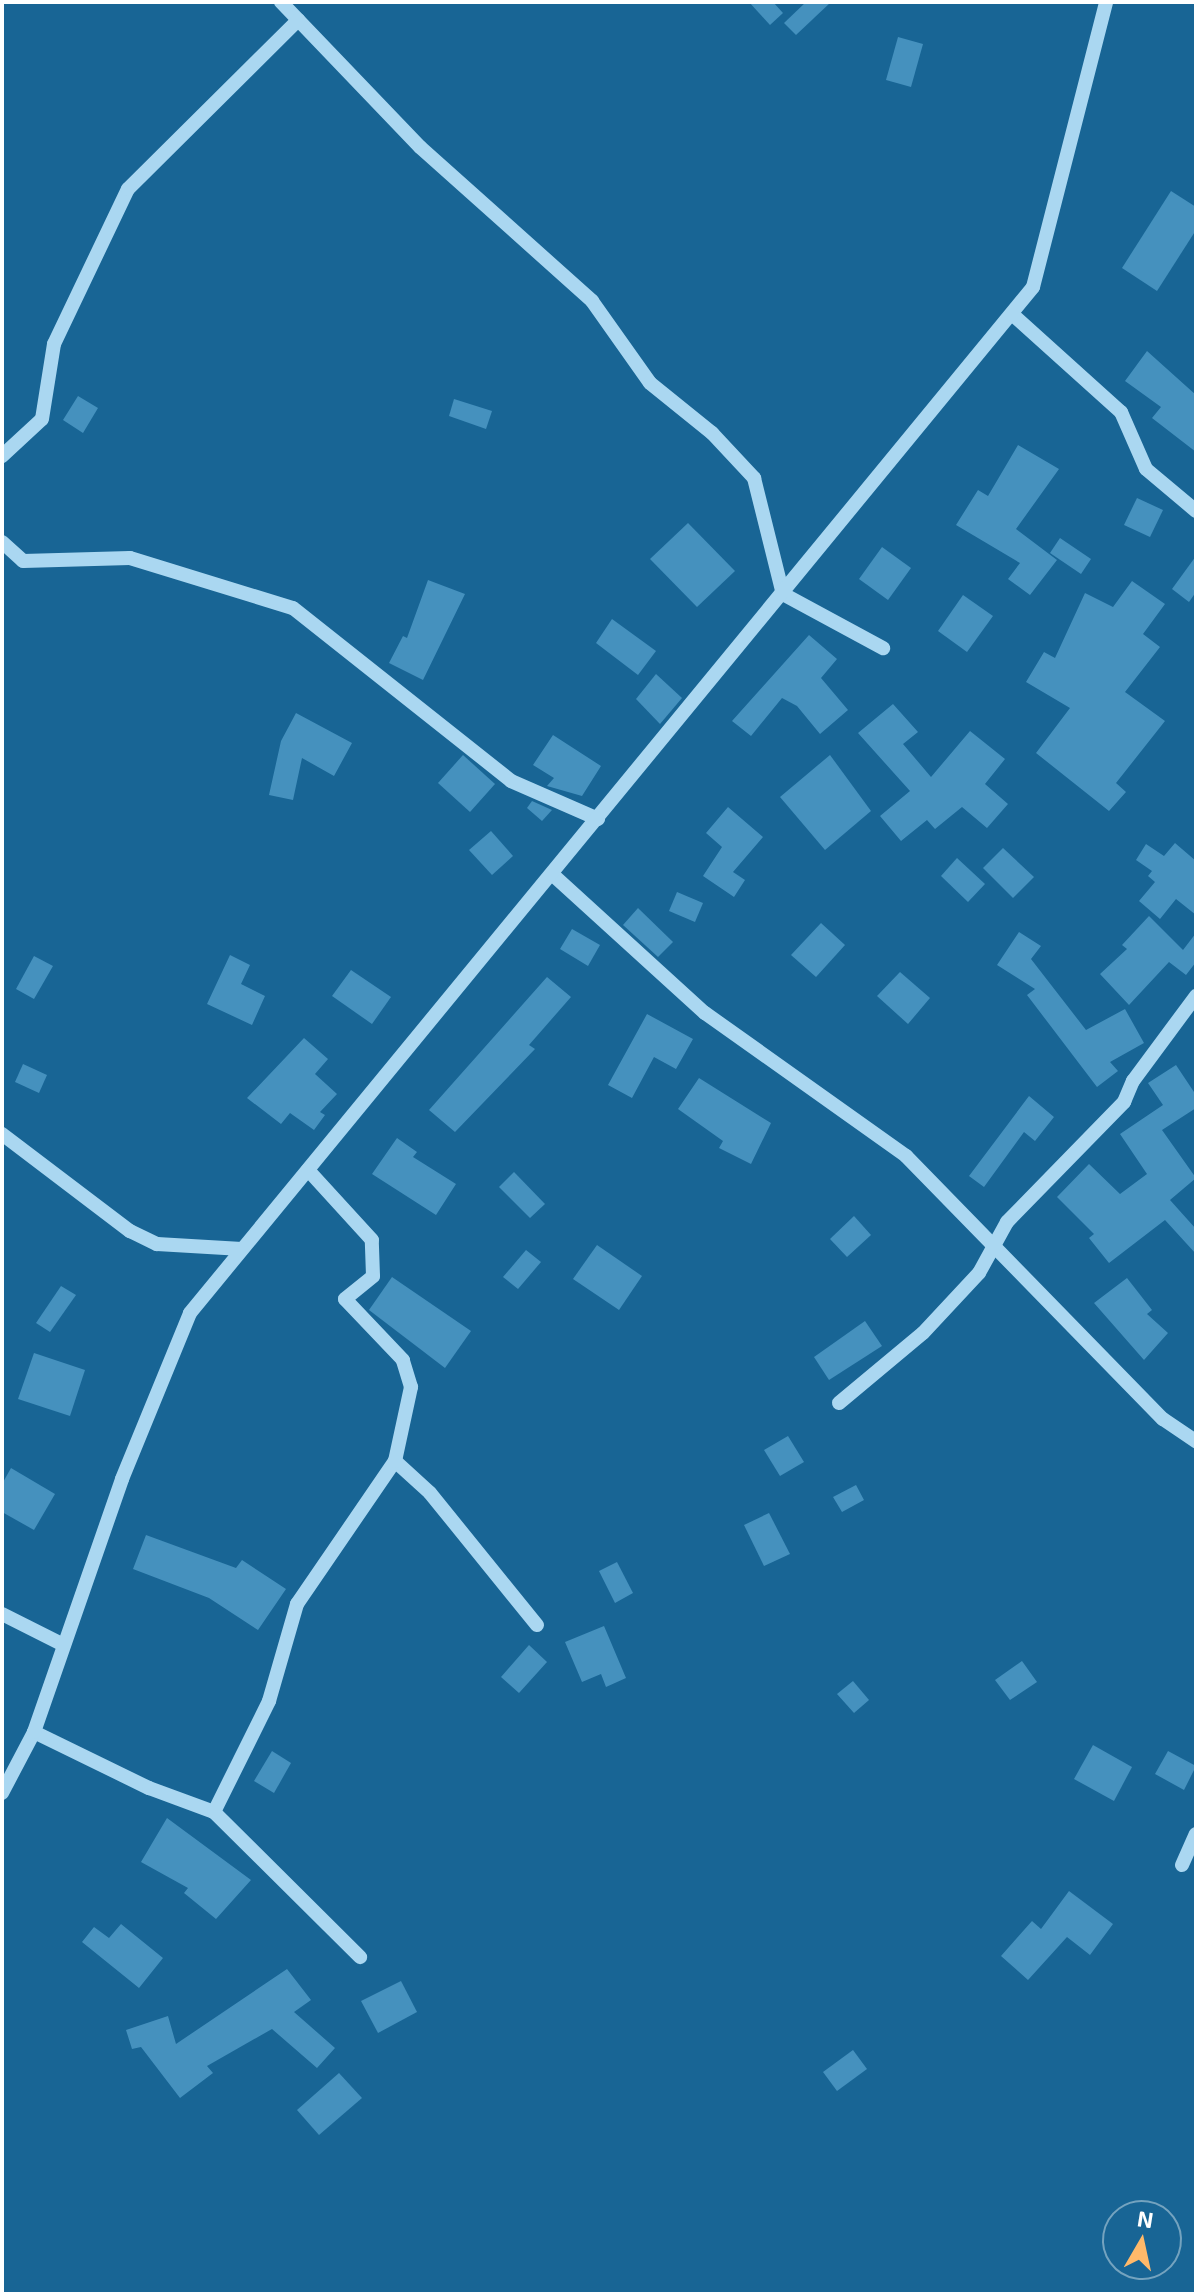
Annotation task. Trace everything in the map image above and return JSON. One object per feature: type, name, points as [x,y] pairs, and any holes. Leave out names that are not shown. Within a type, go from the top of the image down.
[{"type":"street","points":[[281,2],[420,147],[592,301],[650,383],[712,433],[754,478],[783,594],[883,648]]},
{"type":"street","points":[[2,1793],[34,1732],[122,1479],[190,1313],[1033,287],[1106,2]]},
{"type":"street","points":[[2,456],[42,419],[54,344],[128,189],[298,20]]},
{"type":"street","points":[[1012,314],[1121,412],[1146,469],[1196,511]]},
{"type":"street","points":[[2,542],[23,561],[130,558],[293,608],[511,781],[598,819]]},
{"type":"street","points":[[552,874],[705,1013],[906,1156],[1163,1419],[1196,1441]]},
{"type":"street","points":[[839,1403],[923,1333],[979,1273],[991,1245],[1007,1222],[1124,1102],[1196,996]]},
{"type":"street","points":[[2,1134],[130,1231],[157,1244],[242,1249]]},
{"type":"street","points":[[214,1812],[269,1701],[297,1604],[395,1461],[411,1387],[403,1360],[345,1299],[373,1276],[372,1240],[308,1170]]},
{"type":"street","points":[[395,1461],[430,1493],[537,1625]]},
{"type":"street","points":[[2,1614],[64,1645]]},
{"type":"street","points":[[34,1732],[149,1788],[214,1812],[360,1957]]},
{"type":"street","points":[[1182,1865],[1196,1834]]},
{"type":"building","points":[[749,2],[773,2],[783,13],[770,25]]},
{"type":"building","points":[[806,2],[831,2],[796,35],[784,23]]},
{"type":"building","points":[[898,37],[923,44],[911,87],[886,80]]},
{"type":"building","points":[[1171,191],[1196,207],[1196,230],[1157,291],[1122,268]]},
{"type":"building","points":[[1147,351],[1196,395],[1196,452],[1152,418],[1161,407],[1125,381]]},
{"type":"building","points":[[78,396],[98,408],[83,433],[63,420]]},
{"type":"building","points":[[454,399],[492,411],[486,429],[449,416]]},
{"type":"building","points":[[1018,445],[1059,469],[1016,529],[1057,560],[1030,595],[1008,579],[1020,563],[956,525],[978,490],[988,496]]},
{"type":"building","points":[[1137,498],[1163,510],[1150,537],[1124,525]]},
{"type":"building","points":[[688,523],[735,571],[697,607],[650,559]]},
{"type":"building","points":[[1060,538],[1091,559],[1081,574],[1050,553]]},
{"type":"building","points":[[882,547],[911,568],[888,600],[859,579]]},
{"type":"building","points":[[1196,556],[1196,592],[1189,602],[1172,589]]},
{"type":"building","points":[[428,580],[465,594],[423,680],[389,663],[403,636],[407,638]]},
{"type":"building","points":[[1132,581],[1165,604],[1143,634],[1160,647],[1125,692],[1165,721],[1116,783],[1126,792],[1109,811],[1036,753],[1070,708],[1026,682],[1044,652],[1055,658],[1085,593],[1113,607]]},
{"type":"building","points":[[963,595],[993,616],[967,652],[938,631]]},
{"type":"building","points":[[612,619],[656,651],[638,675],[596,643]]},
{"type":"building","points":[[809,635],[837,659],[821,678],[848,710],[820,734],[797,706],[782,698],[751,736],[732,721]]},
{"type":"building","points":[[656,674],[682,698],[660,724],[636,699]]},
{"type":"building","points":[[893,704],[918,732],[903,744],[931,777],[970,731],[1005,759],[985,784],[1008,804],[987,828],[962,807],[935,829],[927,820],[901,841],[880,816],[910,791],[858,733]]},
{"type":"building","points":[[296,713],[352,743],[334,776],[302,758],[293,800],[269,795],[281,741]]},
{"type":"building","points":[[553,735],[601,766],[582,796],[547,786],[554,778],[533,765]]},
{"type":"building","points":[[463,755],[495,784],[470,812],[438,783]]},
{"type":"building","points":[[830,755],[871,811],[825,850],[780,797]]},
{"type":"building","points":[[532,801],[552,810],[542,821],[527,808]]},
{"type":"building","points":[[728,807],[763,837],[733,872],[745,880],[734,897],[703,876],[722,847],[706,833]]},
{"type":"building","points":[[491,831],[513,856],[492,875],[469,850]]},
{"type":"building","points":[[1175,843],[1196,861],[1196,915],[1176,899],[1160,919],[1139,901],[1155,882],[1148,876],[1152,871],[1136,860],[1146,844],[1164,856]]},
{"type":"building","points":[[1003,848],[1034,877],[1013,898],[983,868]]},
{"type":"building","points":[[957,858],[985,884],[968,902],[941,876]]},
{"type":"building","points":[[677,892],[703,903],[695,922],[669,911]]},
{"type":"building","points":[[638,908],[673,942],[658,957],[623,925]]},
{"type":"building","points":[[1149,916],[1183,950],[1196,933],[1196,962],[1186,975],[1169,962],[1129,1005],[1100,974],[1127,949],[1122,945]]},
{"type":"building","points":[[821,923],[845,945],[816,977],[791,955]]},
{"type":"building","points":[[572,929],[600,945],[588,966],[560,949]]},
{"type":"building","points":[[1019,932],[1041,946],[1031,959],[1086,1030],[1125,1009],[1144,1043],[1110,1062],[1118,1071],[1097,1087],[1027,995],[1035,989],[997,965]]},
{"type":"building","points":[[230,955],[250,965],[241,984],[265,996],[252,1025],[207,1004]]},
{"type":"building","points":[[34,956],[53,966],[34,999],[16,989]]},
{"type":"building","points":[[351,970],[391,997],[372,1024],[332,996]]},
{"type":"building","points":[[900,972],[930,998],[908,1024],[877,996]]},
{"type":"building","points":[[547,977],[571,997],[529,1045],[535,1049],[455,1132],[429,1110]]},
{"type":"building","points":[[647,1014],[693,1039],[676,1069],[654,1057],[632,1098],[608,1085]]},
{"type":"building","points":[[304,1038],[328,1059],[315,1074],[337,1094],[320,1112],[325,1115],[314,1130],[290,1113],[281,1124],[247,1098]]},
{"type":"building","points":[[23,1064],[47,1075],[39,1093],[15,1082]]},
{"type":"building","points":[[1176,1065],[1196,1095],[1196,1108],[1162,1130],[1196,1178],[1170,1200],[1196,1229],[1196,1254],[1165,1220],[1109,1263],[1089,1238],[1094,1234],[1057,1197],[1089,1164],[1120,1194],[1147,1174],[1120,1134],[1163,1105],[1148,1083]]},
{"type":"building","points":[[699,1078],[771,1123],[751,1164],[719,1148],[723,1141],[678,1109]]},
{"type":"building","points":[[1029,1096],[1054,1117],[1035,1141],[1024,1132],[984,1187],[969,1176]]},
{"type":"building","points":[[397,1138],[417,1152],[413,1157],[456,1184],[436,1215],[372,1174]]},
{"type":"building","points":[[514,1172],[545,1204],[530,1218],[499,1187]]},
{"type":"building","points":[[854,1216],[871,1235],[847,1257],[830,1239]]},
{"type":"building","points":[[597,1245],[642,1276],[619,1310],[573,1279]]},
{"type":"building","points":[[526,1250],[541,1262],[518,1289],[503,1277]]},
{"type":"building","points":[[392,1277],[471,1331],[445,1368],[369,1310]]},
{"type":"building","points":[[1127,1278],[1152,1310],[1147,1314],[1168,1333],[1144,1360],[1094,1303]]},
{"type":"building","points":[[61,1286],[76,1295],[50,1332],[36,1323]]},
{"type":"building","points":[[865,1321],[882,1346],[829,1380],[814,1357]]},
{"type":"building","points":[[34,1353],[85,1370],[70,1416],[18,1399]]},
{"type":"building","points":[[788,1436],[804,1462],[780,1476],[764,1450]]},
{"type":"building","points":[[11,1468],[55,1494],[34,1530],[2,1512],[2,1484]]},
{"type":"building","points":[[856,1485],[864,1500],[842,1512],[833,1497]]},
{"type":"building","points":[[769,1513],[790,1554],[764,1566],[744,1525]]},
{"type":"building","points":[[146,1535],[236,1568],[242,1560],[286,1589],[258,1630],[209,1598],[133,1569]]},
{"type":"building","points":[[617,1562],[633,1593],[615,1603],[599,1571]]},
{"type":"building","points":[[604,1626],[626,1678],[606,1687],[601,1674],[582,1682],[565,1642]]},
{"type":"building","points":[[529,1645],[547,1662],[519,1693],[501,1677]]},
{"type":"building","points":[[1022,1661],[1037,1682],[1010,1700],[995,1680]]},
{"type":"building","points":[[853,1681],[869,1700],[854,1713],[837,1694]]},
{"type":"building","points":[[1093,1745],[1132,1767],[1114,1801],[1074,1779]]},
{"type":"building","points":[[272,1751],[291,1763],[274,1793],[254,1781]]},
{"type":"building","points":[[1168,1751],[1196,1766],[1184,1790],[1155,1774]]},
{"type":"building","points":[[167,1818],[251,1880],[216,1919],[184,1893],[188,1888],[141,1862]]},
{"type":"building","points":[[1069,1891],[1113,1924],[1090,1955],[1067,1937],[1028,1980],[1001,1956],[1032,1921],[1041,1929]]},
{"type":"building","points":[[121,1924],[163,1958],[139,1988],[82,1942],[94,1927],[109,1938]]},
{"type":"building","points":[[287,1969],[311,2000],[294,2012],[335,2048],[317,2068],[272,2029],[207,2066],[213,2073],[180,2098],[141,2047],[132,2049],[126,2030],[168,2016],[176,2044]]},
{"type":"building","points":[[401,1981],[417,2012],[378,2033],[361,2001]]},
{"type":"building","points":[[853,2050],[867,2069],[837,2091],[823,2072]]},
{"type":"building","points":[[339,2073],[362,2098],[319,2135],[297,2110]]}]
